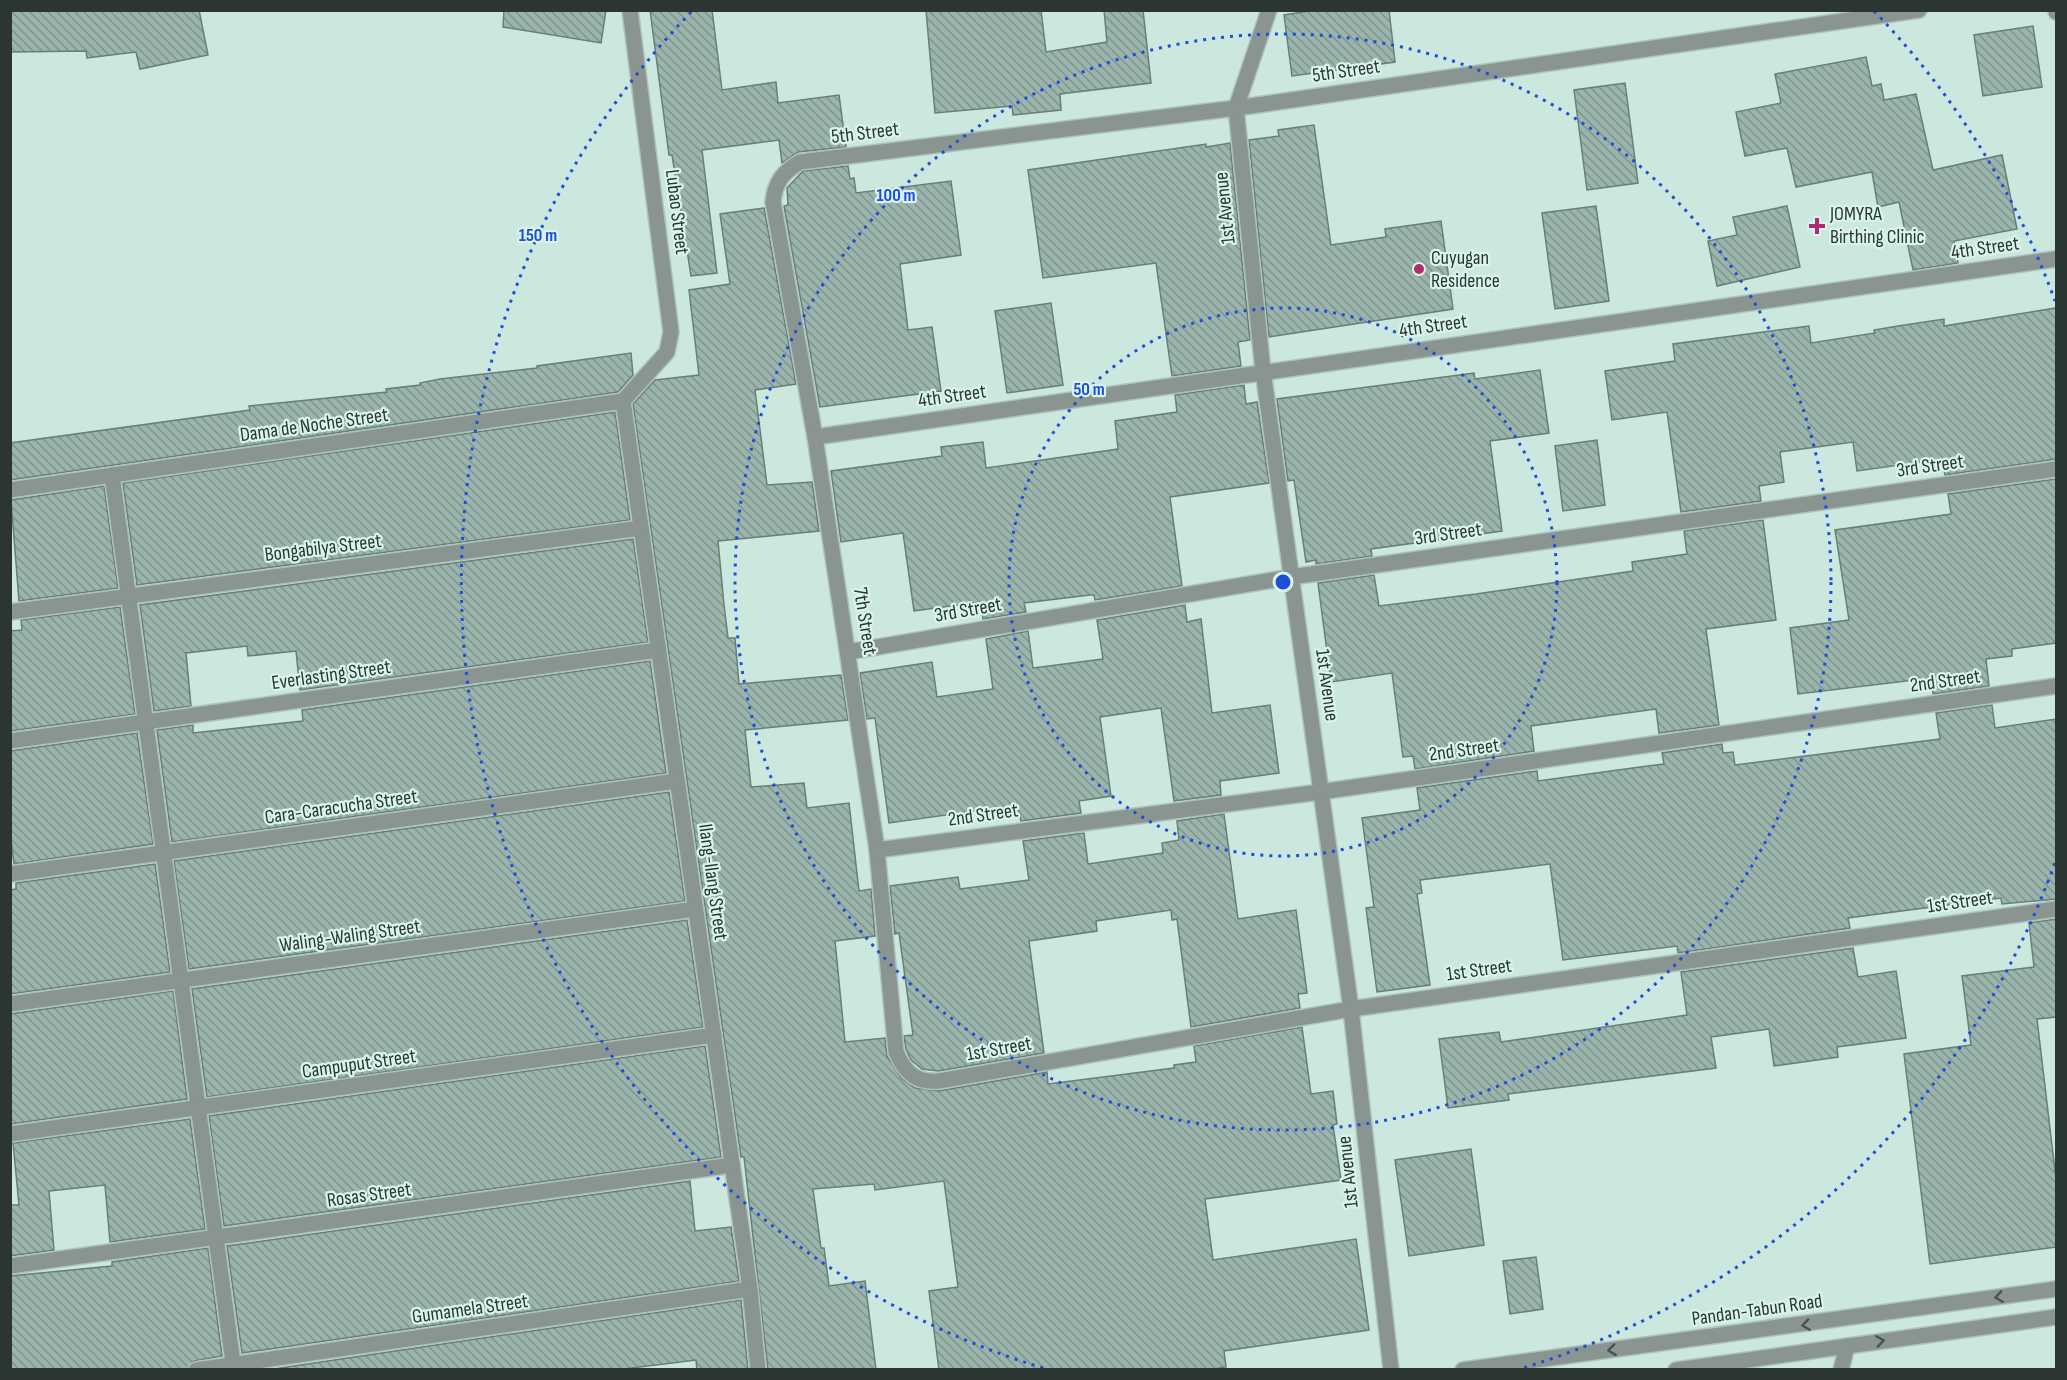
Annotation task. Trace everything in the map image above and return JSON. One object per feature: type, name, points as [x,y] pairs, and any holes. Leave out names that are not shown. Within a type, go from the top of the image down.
[{"type":"street","name":"Lubao Street","points":[[623,401],[667,352],[671,332],[630,10]]},
{"type":"street","name":"1st Avenue","points":[[1269,10],[1236,108],[1263,371],[1351,1009],[1391,1370]]},
{"type":"street","name":"5th Street","points":[[783,174],[800,162],[1236,108],[1919,10]]},
{"type":"street","name":"7th Street","points":[[783,174],[774,186],[772,202],[815,437],[877,850],[896,1052],[902,1065],[911,1074]]},
{"type":"street","name":"4th Street","points":[[815,437],[2056,259]]},
{"type":"street","name":"Dama de Noche Street","points":[[10,490],[623,401]]},
{"type":"street","name":"Ilang-Ilang Street","points":[[623,401],[750,1289],[758,1370]]},
{"type":"street","name":"3rd Street","points":[[848,652],[1291,577],[2056,469]]},
{"type":"street","points":[[111,475],[234,1367]]},
{"type":"street","name":"Bongabilya Street","points":[[10,612],[128,594],[641,528]]},
{"type":"street","name":"Everlasting Street","points":[[10,741],[658,650]]},
{"type":"street","name":"2nd Street","points":[[877,850],[1320,792],[2056,686]]},
{"type":"street","name":"Cara-Caracucha Street","points":[[10,874],[677,781]]},
{"type":"street","name":"Waling-Waling Street","points":[[10,1004],[696,909]]},
{"type":"street","name":"1st Street","points":[[911,1074],[925,1082],[939,1080],[1351,1009],[2056,909]]},
{"type":"street","name":"Campuput Street","points":[[10,1134],[714,1035]]},
{"type":"street","name":"Rosas Street","points":[[10,1266],[732,1165]]},
{"type":"street","name":"Gumamela Street","points":[[196,1370],[234,1367],[750,1289]]},
{"type":"street","name":"Pandan-Tabun Road","points":[[1463,1370],[2056,1289]]},
{"type":"street","points":[[1676,1370],[2056,1317]]},
{"type":"street","points":[[1841,1370],[1847,1346]]},
{"type":"building","points":[[10,10],[199,10],[208,55],[140,69],[136,52],[87,58],[86,51],[10,52]]},
{"type":"building","points":[[504,10],[606,10],[601,43],[503,27]]},
{"type":"building","points":[[650,10],[712,10],[722,90],[776,82],[778,103],[839,95],[846,147],[798,152],[782,163],[779,140],[702,150],[717,273],[691,276],[672,155],[669,155]]},
{"type":"building","points":[[926,10],[1041,10],[1046,52],[1107,42],[1104,10],[1143,10],[1151,83],[1060,94],[1061,110],[1013,115],[1012,106],[935,113]]},
{"type":"building","points":[[1316,10],[1389,10],[1395,62],[1292,76],[1284,15]]},
{"type":"building","points":[[2033,26],[2042,87],[1983,96],[1974,35]]},
{"type":"building","points":[[1866,57],[1872,86],[1881,84],[1884,100],[1916,94],[1933,170],[2002,155],[2017,229],[1954,241],[1958,263],[1913,270],[1899,202],[1878,207],[1872,172],[1796,187],[1787,148],[1745,156],[1736,112],[1781,103],[1775,74]]},
{"type":"building","points":[[1625,83],[1638,183],[1587,190],[1574,90]]},
{"type":"building","points":[[1314,125],[1331,245],[1386,237],[1385,229],[1441,221],[1453,309],[1269,337],[1249,140],[1279,136],[1278,130]]},
{"type":"building","points":[[1230,143],[1250,340],[1238,342],[1241,366],[1172,376],[1156,263],[1043,278],[1028,170],[1206,144],[1206,147]]},
{"type":"building","points":[[848,166],[850,179],[854,178],[856,193],[951,181],[961,255],[900,264],[908,330],[932,327],[941,391],[820,407],[784,206],[788,205],[787,188],[803,171]]},
{"type":"building","points":[[1596,206],[1609,301],[1555,309],[1542,213]]},
{"type":"building","points":[[1787,206],[1800,267],[1717,286],[1708,241],[1737,235],[1733,217]]},
{"type":"building","points":[[764,208],[796,384],[755,390],[767,485],[812,482],[819,531],[718,541],[724,605],[728,638],[735,638],[739,684],[841,675],[848,720],[745,730],[751,787],[804,783],[807,808],[849,803],[859,891],[871,889],[875,936],[835,941],[845,1042],[885,1038],[887,1056],[901,1078],[915,1088],[939,1091],[1047,1072],[1048,1084],[1174,1068],[1174,1065],[1196,1062],[1194,1046],[1302,1027],[1311,1094],[1333,1091],[1337,1124],[1333,1125],[1341,1180],[1205,1199],[1213,1260],[1356,1239],[1369,1330],[1224,1351],[1226,1367],[1208,1370],[939,1370],[929,1291],[958,1287],[944,1181],[875,1190],[874,1184],[813,1189],[829,1286],[865,1281],[876,1370],[768,1370],[744,1157],[741,1157],[633,404],[655,380],[699,375],[689,290],[730,284],[720,214]]},
{"type":"building","points":[[1051,303],[1063,385],[1007,393],[995,311]]},
{"type":"building","points":[[2056,308],[2056,459],[1945,475],[1942,459],[1857,471],[1853,442],[1780,452],[1784,482],[1759,486],[1761,501],[1681,512],[1667,412],[1612,420],[1605,371],[1675,361],[1673,344],[1809,326],[1811,343],[1944,319],[1944,326]]},
{"type":"building","points":[[631,353],[633,375],[618,392],[10,480],[10,443],[250,410],[249,406],[387,392],[386,389],[420,385],[420,383],[440,379],[537,368],[537,366]]},
{"type":"building","points":[[1540,370],[1549,433],[1490,441],[1502,531],[1371,549],[1372,556],[1316,564],[1316,560],[1306,562],[1294,480],[1288,481],[1277,399],[1474,373],[1475,379]]},
{"type":"building","points":[[1244,385],[1246,404],[1257,402],[1269,483],[1170,497],[1182,586],[1095,600],[1094,595],[1090,595],[1024,603],[1026,612],[983,619],[981,602],[914,611],[903,533],[841,542],[831,471],[942,456],[941,447],[983,442],[986,468],[1118,449],[1115,421],[1177,412],[1175,395]]},
{"type":"building","points":[[615,412],[630,520],[137,585],[123,483]]},
{"type":"building","points":[[1597,440],[1605,505],[1563,511],[1555,446]]},
{"type":"building","points":[[2056,479],[2056,643],[2012,649],[2012,656],[1986,659],[1989,686],[1933,694],[1931,678],[1798,694],[1790,628],[1849,620],[1835,530],[1951,514],[1948,494]]},
{"type":"building","points":[[104,486],[118,588],[19,601],[11,500]]},
{"type":"building","points":[[1763,520],[1776,620],[1706,629],[1719,725],[1659,733],[1656,709],[1531,726],[1534,751],[1415,769],[1413,756],[1403,757],[1392,673],[1331,682],[1318,583],[1374,575],[1379,606],[1476,594],[1633,571],[1632,562],[1687,554],[1684,531]]},
{"type":"building","points":[[633,539],[648,642],[300,690],[296,651],[248,656],[247,646],[186,653],[191,706],[154,711],[140,605]]},
{"type":"building","points":[[1185,605],[1187,622],[1201,619],[1212,713],[1270,705],[1279,773],[1220,781],[1221,795],[1174,801],[1161,708],[1100,717],[1111,796],[1079,801],[1081,813],[1021,821],[1019,811],[1004,813],[1003,807],[889,823],[875,718],[867,719],[860,673],[932,662],[937,697],[993,689],[986,639],[1028,631],[1033,668],[1103,659],[1097,620]]},
{"type":"building","points":[[120,607],[135,714],[10,731],[10,631],[22,630],[21,620]]},
{"type":"building","points":[[650,661],[666,773],[172,842],[157,730],[193,725],[193,733],[303,721],[302,710]]},
{"type":"building","points":[[1992,705],[1995,728],[2056,719],[2056,899],[2002,904],[2001,898],[1848,918],[1850,928],[1678,953],[1677,946],[1563,960],[1550,864],[1420,880],[1422,893],[1417,894],[1430,985],[1377,992],[1366,908],[1374,907],[1362,818],[1420,810],[1417,788],[1537,771],[1538,781],[1664,764],[1662,753],[1722,744],[1723,753],[1733,752],[1735,765],[1940,739],[1936,713]]},
{"type":"building","points":[[137,733],[153,844],[14,864],[10,832],[10,751]]},
{"type":"building","points":[[669,792],[685,901],[189,969],[174,861]]},
{"type":"building","points":[[1224,814],[1238,919],[1296,910],[1307,993],[1298,994],[1300,1008],[1191,1027],[1177,919],[1172,920],[1171,910],[1096,921],[1097,931],[1029,941],[1044,1053],[938,1071],[922,1069],[911,1060],[904,1036],[913,1035],[899,933],[895,934],[890,886],[958,877],[960,889],[1029,880],[1023,841],[1084,833],[1088,864],[1163,853],[1162,843],[1179,840],[1177,821]]},
{"type":"building","points":[[155,864],[170,972],[10,994],[10,890],[16,889],[16,883]]},
{"type":"building","points":[[2056,919],[2056,1017],[2037,1019],[2056,1179],[2056,1247],[1930,1264],[1904,1054],[1971,1045],[1962,976],[2034,967],[2029,923]]},
{"type":"building","points":[[687,920],[703,1027],[207,1097],[192,989]]},
{"type":"building","points":[[1853,948],[1858,977],[1896,971],[1906,1038],[1837,1047],[1838,1057],[1774,1066],[1769,1029],[1711,1037],[1716,1068],[1508,1094],[1509,1100],[1448,1108],[1439,1039],[1499,1032],[1501,1042],[1687,1015],[1681,972]]},
{"type":"building","points":[[173,991],[187,1099],[11,1124],[10,1014]]},
{"type":"building","points":[[705,1046],[721,1157],[224,1226],[209,1116]]},
{"type":"building","points":[[190,1119],[205,1229],[110,1242],[105,1185],[49,1191],[54,1250],[10,1256],[10,1205],[19,1205],[13,1143]]},
{"type":"building","points":[[1471,1149],[1484,1245],[1409,1256],[1395,1160]]},
{"type":"building","points":[[690,1181],[695,1231],[731,1227],[739,1281],[242,1353],[227,1246]]},
{"type":"building","points":[[208,1248],[222,1356],[194,1361],[186,1370],[10,1370],[10,1276],[112,1266],[112,1262]]},
{"type":"building","points":[[1536,1257],[1543,1309],[1510,1314],[1503,1261]]},
{"type":"building","points":[[741,1300],[748,1370],[697,1370],[696,1360],[616,1370],[267,1370]]},
{"type":"place","name":"JOMYRA Birthing Clinic","points":[[1817,226]]},
{"type":"place","name":"Cuyugan Residence","points":[[1419,269]]}]
